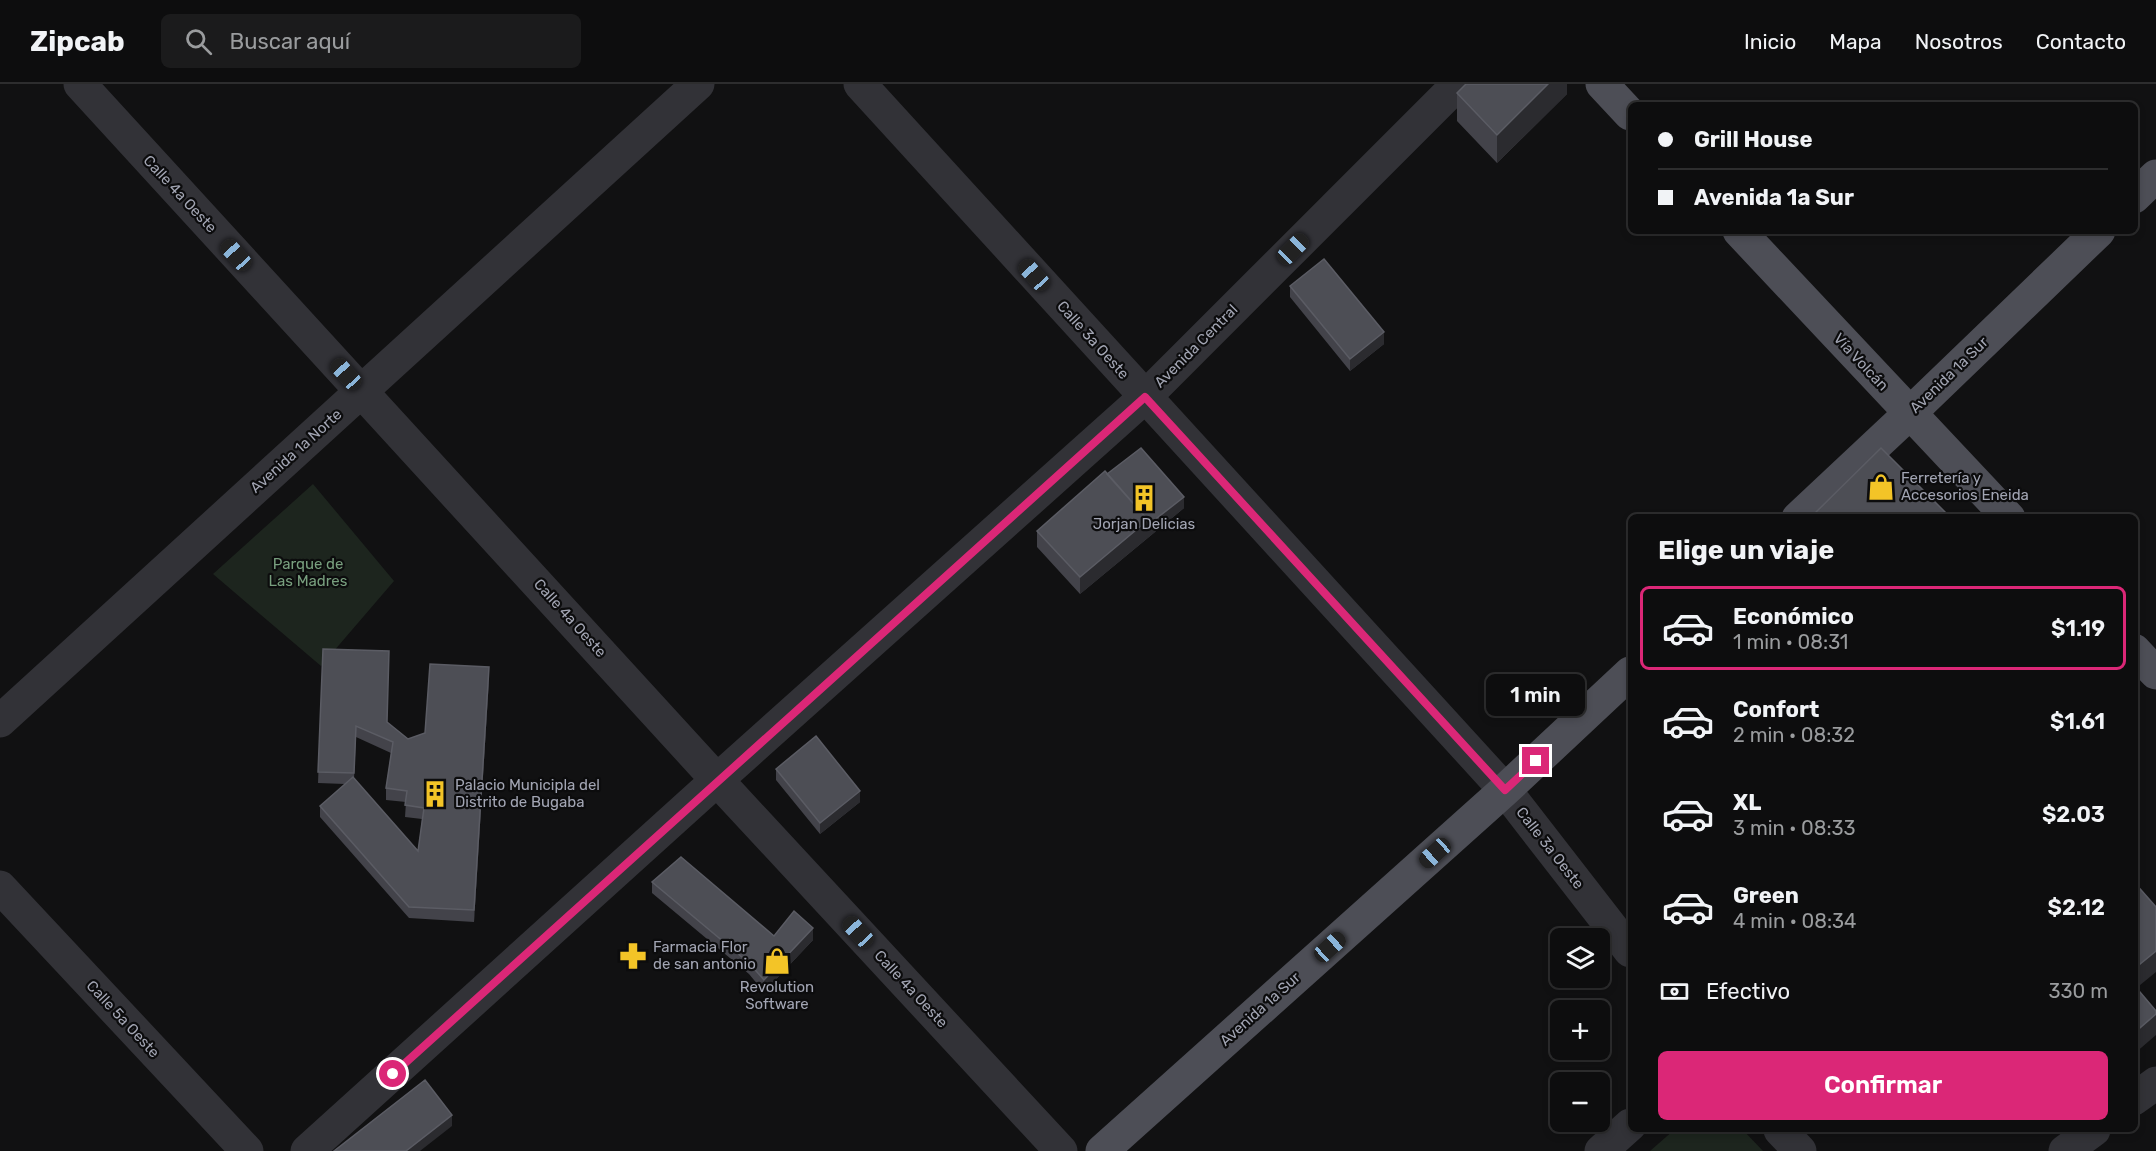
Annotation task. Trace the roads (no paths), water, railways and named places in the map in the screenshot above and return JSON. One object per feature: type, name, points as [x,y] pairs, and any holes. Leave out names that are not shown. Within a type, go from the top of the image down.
[{"type":"main road","points":[[1602,84],[1628,112]]},
{"type":"main road","points":[[2138,193],[2156,176]]},
{"type":"main road","name":"Vía Volcán","points":[[1742,234],[2005,514]]},
{"type":"main road","name":"Avenida 1a Sur","points":[[1802,514],[1910,414],[2096,234]]},
{"type":"main road","points":[[2138,654],[2156,673]]},
{"type":"main road","name":"Avenida 1a Sur","points":[[1102,1151],[1505,790],[1628,675]]},
{"type":"street","name":"Calle 4a Oeste","points":[[80,84],[717,780],[1061,1151]]},
{"type":"street","name":"Avenida 1a Norte","points":[[0,721],[698,84]]},
{"type":"street","name":"Calle 3a Oeste","points":[[860,84],[1505,790],[1628,948]]},
{"type":"street","name":"Avenida Central","points":[[307,1151],[1145,397],[1458,84]]},
{"type":"street","name":"Calle 5a Oeste","points":[[0,887],[247,1151]]},
{"type":"street","points":[[2138,1096],[2156,1083]]},
{"type":"street","points":[[1601,1151],[1628,1127]]},
{"type":"street","points":[[1782,1132],[1800,1151]]},
{"type":"street","points":[[2065,1151],[2091,1132]]},
{"type":"place","name":"Ferretería y Accesorios Eneida","points":[[1881,487]]},
{"type":"place","name":"Jorjan Delicias","points":[[1144,498]]},
{"type":"place","name":"Palacio Municipla del Distrito de Bugaba","points":[[435,794]]},
{"type":"place","name":"Farmacia Flor de san antonio","points":[[633,956]]},
{"type":"place","name":"Revolution Software","points":[[777,961]]},
{"type":"park label","name":"Parque de Las Madres","points":[[308,572]]}]
